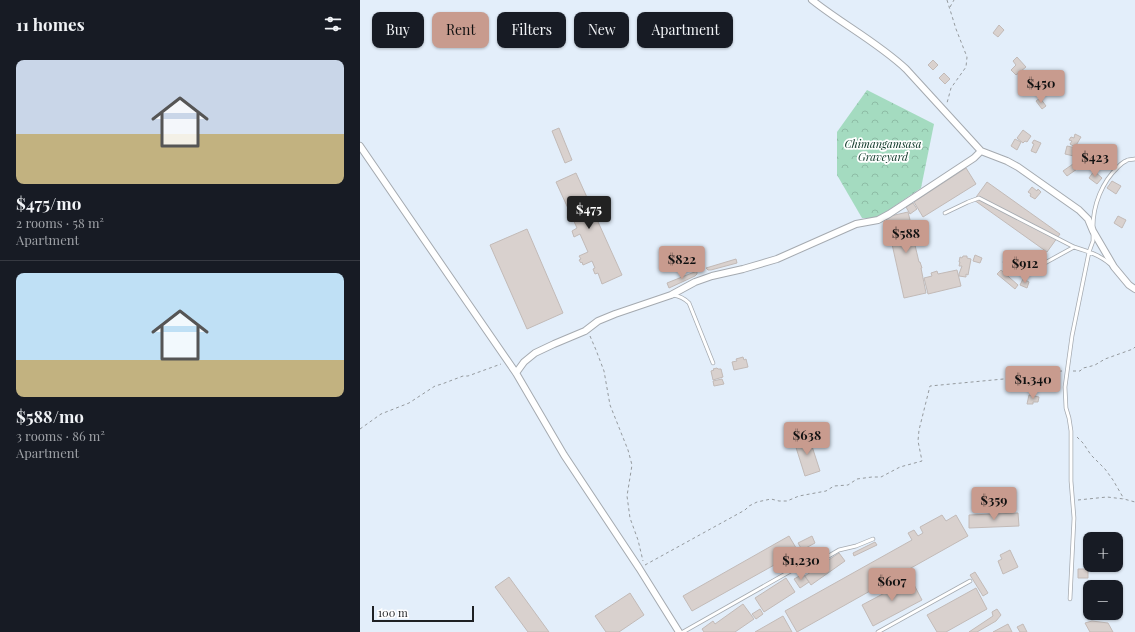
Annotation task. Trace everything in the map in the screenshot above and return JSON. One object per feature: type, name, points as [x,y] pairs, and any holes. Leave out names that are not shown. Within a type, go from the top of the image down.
[{"type":"street","points":[[812,0],[885,51],[906,69],[981,151],[1013,164],[1079,210],[1088,219],[1093,232],[1114,267],[1129,285],[1135,289]]},
{"type":"street","points":[[360,146],[509,362],[564,455],[639,568],[678,632]]},
{"type":"street","points":[[516,373],[524,362],[535,354],[585,331],[598,321],[671,295],[695,282],[712,276],[778,259],[856,224],[878,220],[974,158],[981,151]]},
{"type":"lane","points":[[1070,599],[1074,518],[1071,481],[1071,431],[1066,408],[1065,387],[1072,336],[1089,252],[1093,241],[1093,218],[1097,199],[1106,180],[1116,169],[1126,161],[1135,159]]},
{"type":"lane","points":[[945,213],[979,198],[1074,247],[1105,259],[1114,267]]},
{"type":"lane","points":[[1005,262],[1022,269],[1034,269],[1074,247]]},
{"type":"lane","points":[[671,295],[684,298],[689,303],[713,363]]},
{"type":"lane","points":[[683,632],[803,564],[820,560],[838,550],[856,546],[872,539]]},
{"type":"lane","points":[[878,632],[970,581]]},
{"type":"path","points":[[946,114],[947,101],[951,88],[966,67],[967,58],[947,0]]},
{"type":"path","points":[[949,8],[954,0]]},
{"type":"path","points":[[591,326],[589,335],[604,371],[610,405],[628,450],[632,465],[627,496],[630,518],[644,560],[639,568]]},
{"type":"path","points":[[639,568],[757,502],[771,499],[787,501],[799,496],[826,491],[834,486],[848,485],[857,479],[881,477],[900,467],[922,461],[918,436],[930,386],[1014,378],[1024,373],[1080,371],[1083,368],[1095,365],[1105,359],[1135,347]]},
{"type":"path","points":[[360,429],[381,414],[410,403],[435,386],[509,362]]},
{"type":"path","points":[[1071,431],[1082,443],[1090,456],[1109,474],[1124,499]]},
{"type":"path","points":[[1073,501],[1107,497],[1135,502]]},
{"type":"shaded area","points":[[360,0],[1135,0],[1135,632],[360,632]]},
{"type":"green space","name":"Chimangamsasa Graveyard","points":[[867,90],[934,124],[921,188],[877,218],[862,218],[837,175],[837,132]]},
{"type":"building","points":[[999,25],[1004,30],[998,37],[993,33]]},
{"type":"building","points":[[1017,57],[1026,67],[1016,75],[1011,70],[1016,65],[1013,61]]},
{"type":"building","points":[[933,60],[938,65],[933,70],[928,65]]},
{"type":"building","points":[[944,73],[950,79],[945,84],[939,78]]},
{"type":"building","points":[[1040,98],[1046,106],[1042,109],[1036,101]]},
{"type":"building","points":[[559,128],[572,160],[565,163],[552,131]]},
{"type":"building","points":[[1023,130],[1031,136],[1027,142],[1025,141],[1023,143],[1017,138]]},
{"type":"building","points":[[1075,134],[1081,137],[1075,147],[1070,144],[1072,141],[1069,140],[1071,137],[1074,138]]},
{"type":"building","points":[[1015,139],[1021,142],[1017,150],[1011,146]]},
{"type":"building","points":[[1034,140],[1041,143],[1036,153],[1031,151]]},
{"type":"building","points":[[1067,146],[1080,149],[1078,157],[1065,154]]},
{"type":"building","points":[[1073,164],[1077,169],[1067,176],[1063,171]]},
{"type":"building","points":[[966,168],[976,184],[923,217],[914,202]]},
{"type":"building","points":[[1094,171],[1102,178],[1097,184],[1089,178]]},
{"type":"building","points":[[576,173],[622,275],[602,284],[598,273],[595,274],[593,269],[595,268],[592,261],[583,265],[579,260],[581,259],[579,256],[588,252],[580,234],[574,237],[572,231],[577,228],[556,182]]},
{"type":"building","points":[[1112,181],[1121,186],[1116,194],[1107,188]]},
{"type":"building","points":[[987,182],[1060,234],[1047,252],[974,200]]},
{"type":"building","points":[[1032,187],[1041,192],[1035,199],[1030,196],[1031,194],[1028,192]]},
{"type":"building","points":[[913,203],[917,209],[910,214],[906,207]]},
{"type":"building","points":[[908,212],[911,224],[915,223],[919,240],[914,241],[922,268],[926,293],[904,298],[886,217]]},
{"type":"building","points":[[1118,216],[1126,220],[1122,228],[1114,223]]},
{"type":"building","points":[[527,229],[563,313],[527,329],[490,245]]},
{"type":"building","points":[[975,255],[982,258],[980,263],[973,261]]},
{"type":"building","points":[[963,256],[967,256],[967,258],[971,259],[968,275],[966,274],[966,277],[959,276],[962,266],[959,266],[960,257],[962,258]]},
{"type":"building","points":[[736,259],[737,263],[711,270],[706,268]]},
{"type":"building","points":[[957,270],[961,286],[928,294],[924,278],[932,276],[931,273],[937,271],[938,274]]},
{"type":"building","points":[[1001,270],[1018,285],[1015,289],[997,274]]},
{"type":"building","points":[[697,271],[695,276],[669,288],[667,283]]},
{"type":"building","points":[[1023,279],[1029,282],[1027,288],[1020,285]]},
{"type":"building","points":[[743,357],[744,360],[746,359],[748,367],[734,370],[732,362]]},
{"type":"building","points":[[717,368],[721,369],[723,377],[713,380],[711,371]]},
{"type":"building","points":[[722,379],[724,384],[714,386],[713,381]]},
{"type":"building","points":[[1029,395],[1039,397],[1038,402],[1027,404]]},
{"type":"building","points":[[809,437],[820,471],[805,476],[794,441]]},
{"type":"building","points":[[1018,513],[1019,526],[969,528],[969,515]]},
{"type":"building","points":[[942,515],[946,521],[956,515],[968,536],[797,632],[785,611],[912,540],[908,533],[914,530],[918,536],[923,533],[920,527]]},
{"type":"building","points":[[789,536],[802,558],[780,571],[776,564],[692,611],[683,596]]},
{"type":"building","points":[[812,536],[815,543],[802,550],[798,543]]},
{"type":"building","points":[[875,542],[877,545],[854,556],[853,553]]},
{"type":"building","points":[[1010,550],[1018,567],[1003,574],[998,561],[1002,559],[1000,555]]},
{"type":"building","points":[[839,553],[845,561],[811,585],[805,576]]},
{"type":"building","points":[[1078,569],[1083,569],[1083,572],[1088,572],[1088,578],[1078,578]]},
{"type":"building","points":[[975,572],[988,593],[983,596],[970,575]]},
{"type":"building","points":[[803,574],[809,582],[800,588],[794,579]]},
{"type":"building","points":[[509,577],[549,632],[528,632],[495,587]]},
{"type":"building","points":[[786,578],[795,592],[764,612],[755,598]]},
{"type":"building","points":[[911,579],[922,600],[873,626],[862,605]]},
{"type":"building","points":[[976,588],[987,609],[946,632],[937,632],[927,615]]},
{"type":"building","points":[[630,593],[644,615],[619,632],[606,632],[595,616]]},
{"type":"building","points":[[743,604],[754,619],[735,632],[704,632],[702,629],[713,621],[715,624]]},
{"type":"building","points":[[760,609],[763,614],[756,619],[752,614]]},
{"type":"building","points":[[997,609],[1001,615],[996,621],[977,632],[969,632],[993,616],[992,612]]},
{"type":"building","points":[[783,616],[792,632],[755,632]]},
{"type":"building","points":[[1092,621],[1108,623],[1113,632],[1090,632],[1085,623]]},
{"type":"building","points":[[1008,624],[1012,632],[993,632]]},
{"type":"building","points":[[1023,624],[1027,632],[1020,632],[1017,627]]}]
